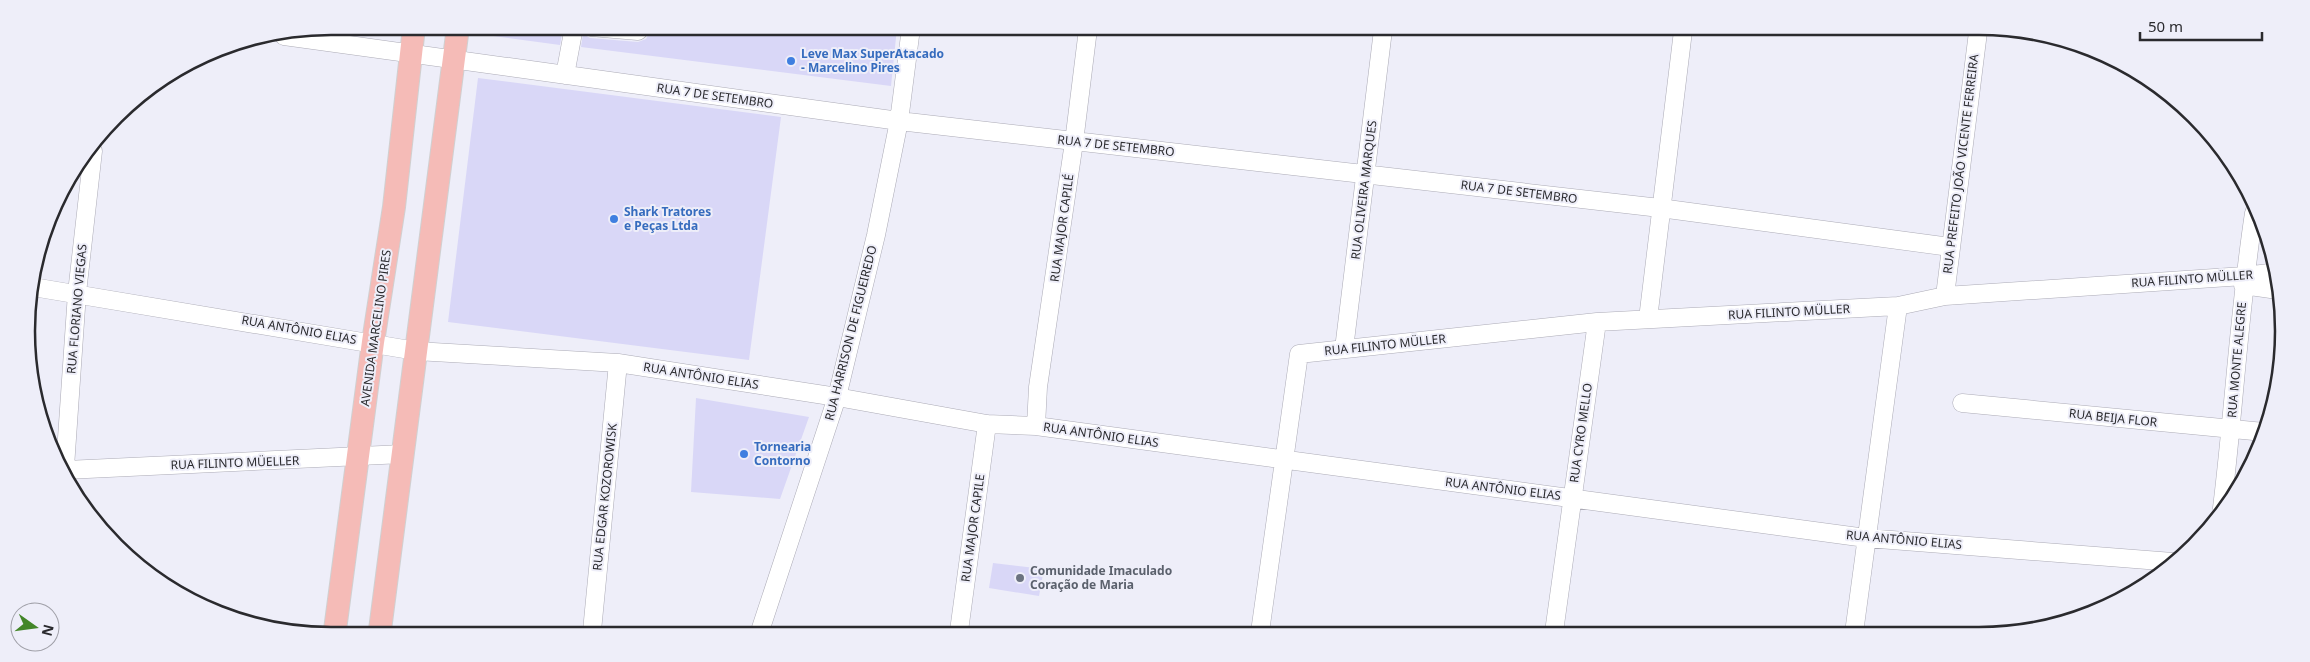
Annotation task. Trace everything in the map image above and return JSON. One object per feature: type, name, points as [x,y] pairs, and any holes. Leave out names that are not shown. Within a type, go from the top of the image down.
[{"type":"main road","name":"AVENIDA MARCELINO PIRES","points":[[335,627],[372,342],[394,207],[413,35]]},
{"type":"main road","points":[[380,627],[457,35]]},
{"type":"street","points":[[565,75],[572,35]]},
{"type":"street","name":"RUA HARRISON DE FIGUEIREDO","points":[[761,627],[837,397],[876,235],[899,121],[910,35]]},
{"type":"street","name":"RUA MAJOR CAPILÉ","points":[[1036,426],[1038,387],[1074,142],[1087,35]]},
{"type":"street","name":"RUA OLIVEIRA MARQUES","points":[[1344,349],[1382,35]]},
{"type":"street","points":[[1648,319],[1682,35]]},
{"type":"street","name":"RUA PREFEITO JOÃO VICENTE FERREIRA","points":[[1945,296],[1978,35]]},
{"type":"street","name":"RUA 7 DE SETEMBRO","points":[[296,38],[899,121],[1660,208],[1950,247]]},
{"type":"street","name":"RUA FLORIANO VIEGAS","points":[[66,463],[77,293],[91,158]]},
{"type":"street","name":"RUA MONTE ALEGRE","points":[[2223,498],[2244,281],[2253,220]]},
{"type":"street","name":"RUA FILINTO MÜLLER","points":[[1286,461],[1299,354],[1597,322],[1898,306],[1945,296],[2244,281],[2269,274]]},
{"type":"street","points":[[2244,281],[2271,288]]},
{"type":"street","name":"RUA ANTÔNIO ELIAS","points":[[39,288],[372,342],[416,351],[618,363],[837,397],[987,424],[1036,426],[1866,538],[2165,561]]},
{"type":"street","points":[[1855,627],[1898,306]]},
{"type":"street","name":"RUA CYRO MELLO","points":[[1555,627],[1571,498],[1597,322]]},
{"type":"street","name":"RUA EDGAR KOZOROWISK","points":[[592,627],[618,363]]},
{"type":"street","name":"RUA BEIJA FLOR","points":[[1962,403],[2257,432]]},
{"type":"street","name":"RUA MAJOR CAPILE","points":[[960,627],[987,424]]},
{"type":"street","name":"RUA FILINTO MÜELLER","points":[[70,469],[357,458],[403,454]]},
{"type":"street","points":[[1261,627],[1286,461]]},
{"type":"building","points":[[486,35],[562,35],[560,45]]},
{"type":"building","name":"Leve Max SuperAtacado - Marcelino Pires","points":[[583,35],[590,38],[638,42],[646,39],[648,35],[896,35],[891,86],[581,47]]},
{"type":"building","name":"Shark Tratores e Peças Ltda","points":[[478,78],[781,117],[749,360],[448,322]]},
{"type":"building","name":"Tornearia Contorno","points":[[696,398],[809,417],[780,499],[691,492]]},
{"type":"building","name":"Comunidade Imaculado Coração de Maria","points":[[993,563],[1044,569],[1039,596],[989,588]]},
{"type":"place","name":"Leve Max SuperAtacado - Marcelino Pires","points":[[791,61]]},
{"type":"place","name":"Shark Tratores e Peças Ltda","points":[[614,219]]},
{"type":"place","name":"Tornearia Contorno","points":[[744,454]]},
{"type":"place","name":"Comunidade Imaculado Coração de Maria","points":[[1020,578]]}]
